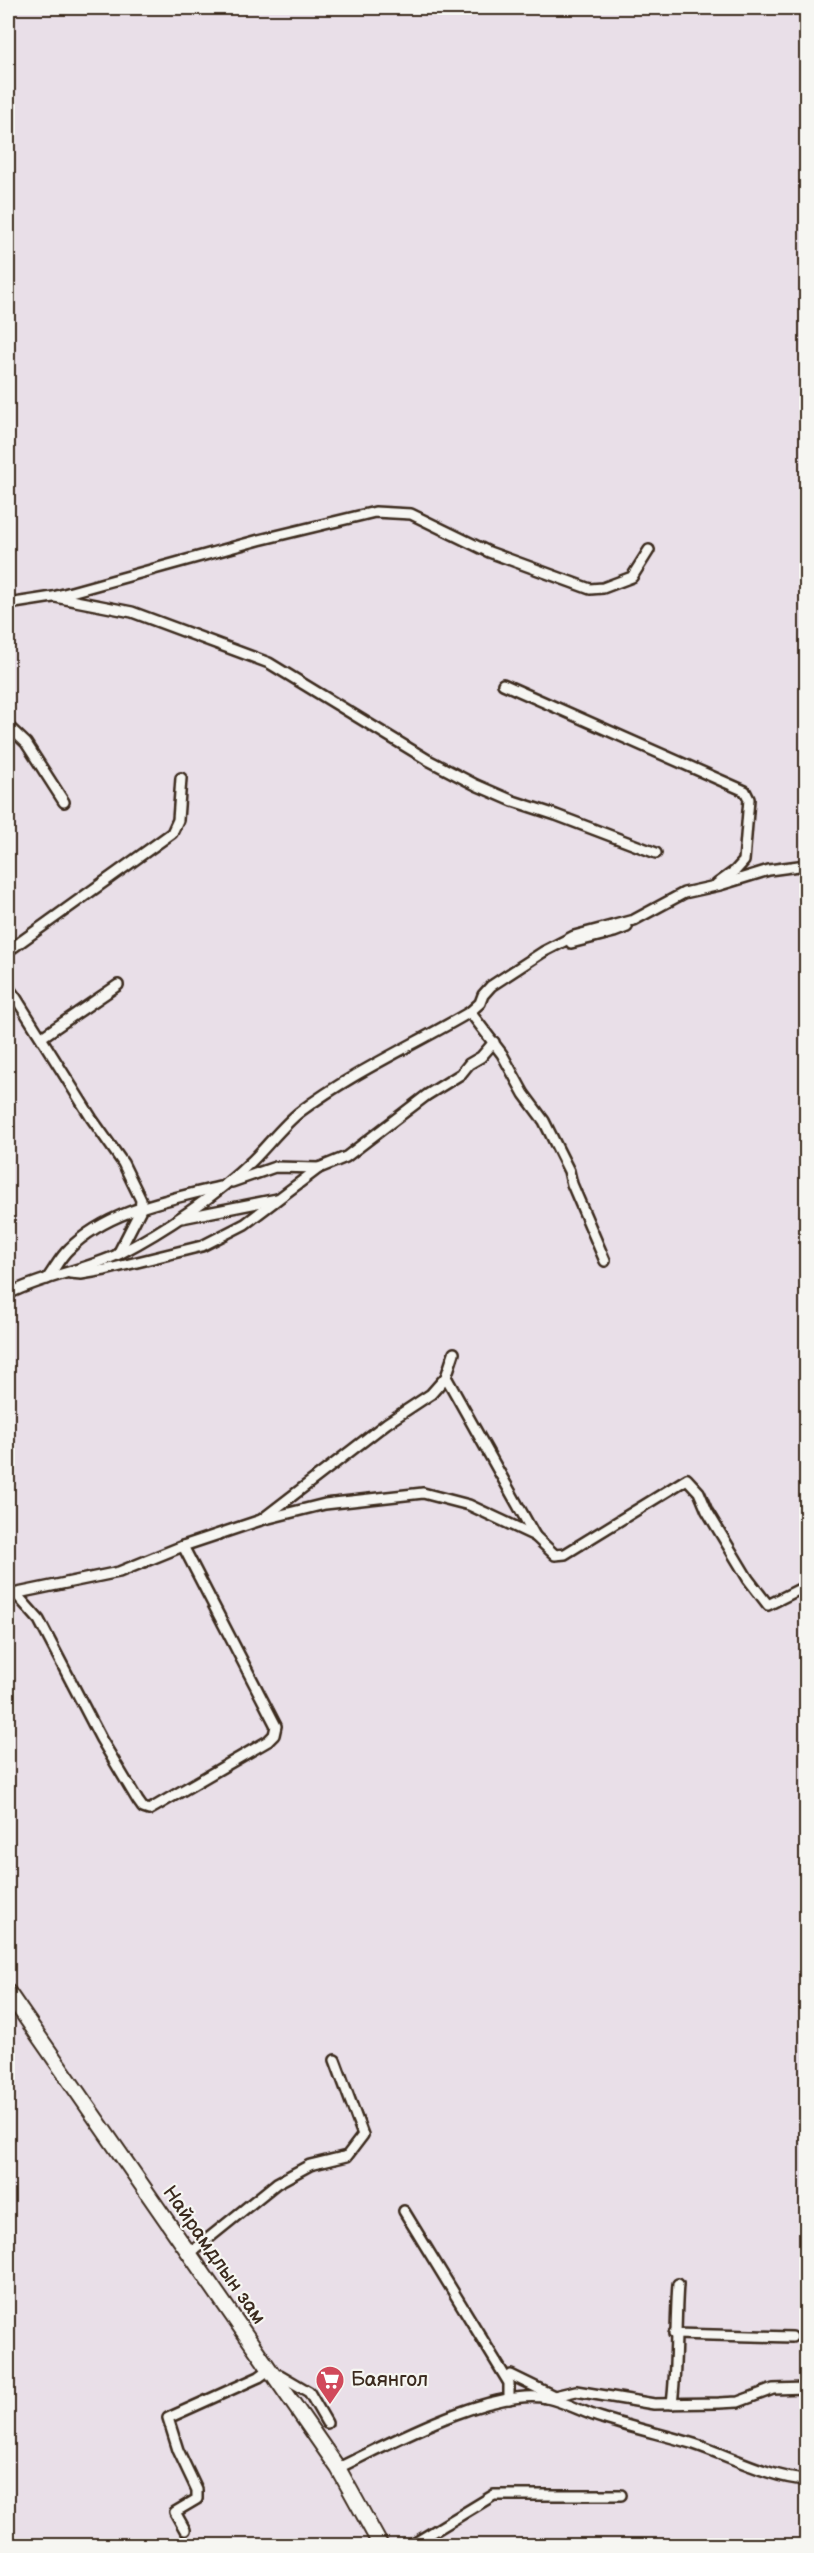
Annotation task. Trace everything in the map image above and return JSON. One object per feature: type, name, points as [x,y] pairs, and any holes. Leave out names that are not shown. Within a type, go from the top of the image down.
[{"type":"main road","name":"Найрамдлын зам","points":[[8,1992],[338,2468],[381,2546]]},
{"type":"street","points":[[8,604],[53,597],[259,540],[375,512],[411,514],[489,552],[590,589],[603,588],[632,577],[649,550]]},
{"type":"street","points":[[53,597],[132,612],[268,663],[428,760],[476,785],[513,801],[656,853]]},
{"type":"street","points":[[503,684],[745,791],[749,800],[744,861],[716,886]]},
{"type":"street","points":[[8,726],[26,743],[64,802]]},
{"type":"street","points":[[8,951],[172,833],[178,820],[181,778]]},
{"type":"street","points":[[8,1294],[23,1286],[118,1254],[202,1203],[254,1160],[299,1113],[358,1072],[377,1064],[470,1012],[480,1003],[483,995],[491,986],[551,948],[589,931],[642,917],[676,895],[769,870],[807,865]]},
{"type":"street","points":[[42,1037],[118,985]]},
{"type":"street","points":[[8,987],[42,1037],[92,1119],[123,1163],[141,1200],[141,1206],[118,1254]]},
{"type":"street","points":[[470,1012],[507,1060],[524,1094],[544,1122],[569,1171],[572,1184],[605,1262]]},
{"type":"street","points":[[64,1273],[81,1274],[202,1246],[245,1224],[319,1168],[346,1157],[365,1141],[379,1134],[427,1095],[461,1074],[494,1042]]},
{"type":"street","points":[[47,1279],[69,1249],[96,1228],[141,1206],[223,1186],[275,1167],[319,1168]]},
{"type":"street","points":[[174,1220],[279,1198]]},
{"type":"street","points":[[261,1520],[387,1423],[431,1394],[446,1377],[454,1353]]},
{"type":"street","points":[[446,1377],[535,1536],[555,1555],[566,1554],[687,1479],[699,1492],[707,1511],[748,1579],[768,1605],[807,1586]]},
{"type":"street","points":[[12,1595],[119,1572],[183,1546],[261,1520],[325,1504],[423,1493],[469,1505],[535,1536]]},
{"type":"street","points":[[12,1595],[39,1620],[101,1739],[138,1801],[143,1808],[149,1810],[268,1741],[274,1735],[276,1726],[183,1546]]},
{"type":"street","points":[[189,2254],[277,2183],[310,2166],[347,2156],[354,2148],[363,2135],[335,2060]]},
{"type":"street","points":[[404,2211],[509,2382],[509,2399]]},
{"type":"street","points":[[672,2404],[678,2284]]},
{"type":"street","points":[[674,2334],[792,2337]]},
{"type":"street","points":[[185,2530],[176,2512],[197,2499],[198,2490],[178,2450],[168,2418],[272,2373],[280,2375],[309,2392],[327,2423]]},
{"type":"street","points":[[511,2375],[551,2397],[601,2418],[693,2444],[787,2477],[807,2480]]},
{"type":"street","points":[[338,2468],[426,2425],[489,2403],[509,2399],[551,2397],[576,2391],[654,2404],[738,2402],[773,2389],[807,2388]]},
{"type":"street","points":[[410,2546],[494,2495],[621,2495]]},
{"type":"place","name":"Баянгол","points":[[330,2406]]}]
